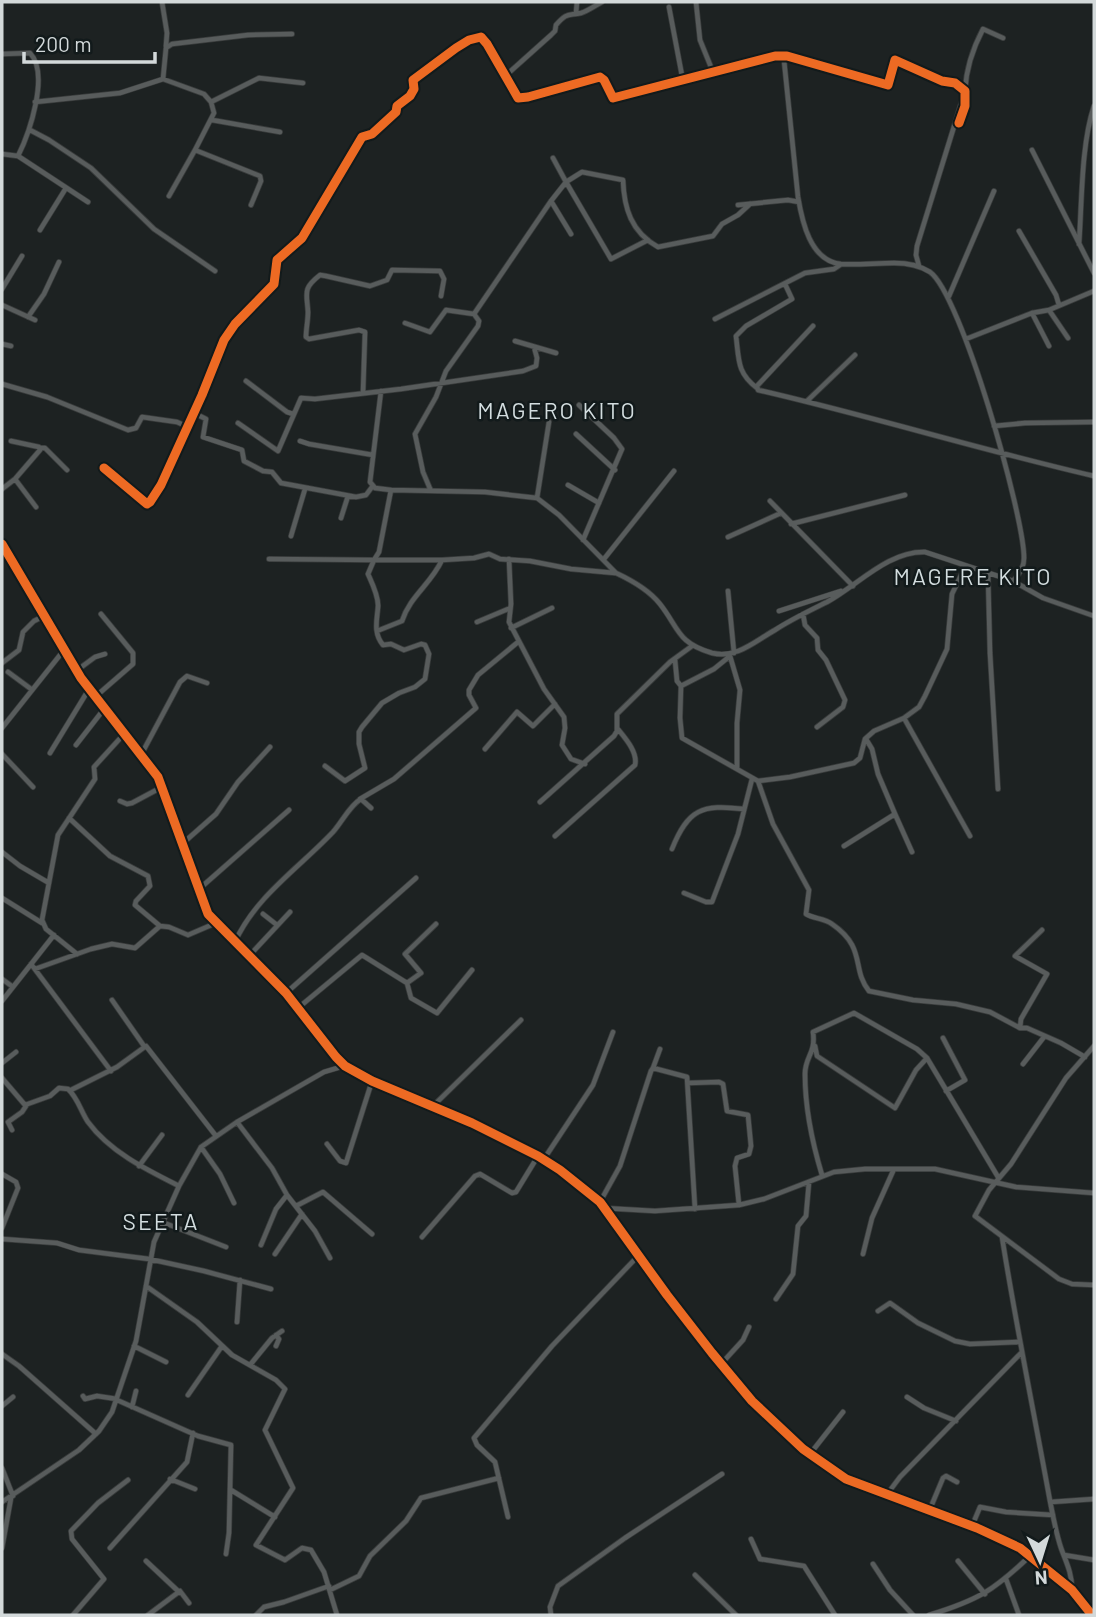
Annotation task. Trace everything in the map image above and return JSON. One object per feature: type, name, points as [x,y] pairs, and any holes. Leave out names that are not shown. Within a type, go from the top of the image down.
[{"type":"street","points":[[162,2],[167,33],[163,79]]},
{"type":"street","points":[[576,13],[577,2]]},
{"type":"street","points":[[504,77],[555,31],[555,24],[563,16],[602,2]]},
{"type":"street","points":[[696,2],[700,40],[713,72]]},
{"type":"street","points":[[669,7],[683,81]]},
{"type":"street","points":[[920,267],[916,255],[918,246],[965,91],[970,63],[983,29],[1003,38]]},
{"type":"street","points":[[166,48],[172,44],[248,35],[292,34]]},
{"type":"street","points":[[104,468],[147,504],[150,502],[161,485],[188,427],[224,340],[235,324],[274,284],[277,260],[302,238],[362,137],[372,134],[396,112],[397,106],[410,96],[414,89],[413,80],[469,40],[481,37],[487,44],[518,98],[600,77],[613,99],[775,56],[888,85],[895,60],[955,83],[965,91]]},
{"type":"street","points":[[2,54],[26,52],[32,55],[37,71],[30,130],[18,156]]},
{"type":"street","points":[[786,58],[799,202],[807,236],[827,259],[841,264],[904,263],[920,267],[937,278],[948,297],[966,340],[1006,467],[1023,553],[1021,568],[1013,581]]},
{"type":"street","points":[[211,102],[260,78],[303,83]]},
{"type":"street","points":[[35,102],[120,93],[163,79],[204,94],[211,102],[214,113],[212,120],[169,196]]},
{"type":"street","points":[[959,123],[965,106],[965,91]]},
{"type":"street","points":[[1079,244],[1088,129],[1094,106]]},
{"type":"street","points":[[212,120],[280,132]]},
{"type":"street","points":[[30,130],[91,168],[154,229],[215,271]]},
{"type":"street","points":[[195,150],[260,176],[261,181],[251,205]]},
{"type":"street","points":[[1032,150],[1094,272]]},
{"type":"street","points":[[2,154],[18,156],[88,202]]},
{"type":"street","points":[[553,158],[611,259],[648,240]]},
{"type":"street","points":[[474,314],[551,201],[566,182],[582,172],[621,179],[624,203],[631,220],[648,240],[661,248],[681,241],[713,236],[722,224],[750,204]]},
{"type":"street","points":[[40,230],[66,188]]},
{"type":"street","points":[[948,297],[994,191]]},
{"type":"street","points":[[738,205],[792,200],[799,202]]},
{"type":"street","points":[[551,201],[570,234]]},
{"type":"street","points":[[1019,231],[1056,295],[1059,305]]},
{"type":"street","points":[[2,289],[22,256]]},
{"type":"street","points":[[28,317],[44,294],[59,262]]},
{"type":"street","points":[[715,319],[805,273],[834,269],[841,264]]},
{"type":"street","points":[[363,393],[365,332],[359,330],[309,339],[306,337],[308,312],[305,295],[313,280],[320,275],[370,286],[387,280],[392,270],[432,269],[443,275],[441,296]]},
{"type":"street","points":[[785,284],[792,299],[746,326],[736,336],[741,372],[745,379],[757,388],[1094,476]]},
{"type":"street","points":[[966,340],[1094,291]]},
{"type":"street","points":[[2,305],[35,320]]},
{"type":"street","points":[[405,323],[430,332],[444,310],[463,311],[478,318],[478,326],[440,383],[436,397],[414,437],[431,491]]},
{"type":"street","points":[[1049,310],[1068,338]]},
{"type":"street","points":[[1032,313],[1049,346]]},
{"type":"street","points":[[757,388],[813,326]]},
{"type":"street","points":[[515,341],[556,353]]},
{"type":"street","points":[[2,344],[11,346]]},
{"type":"street","points":[[237,423],[278,451],[301,398],[315,399],[381,391],[530,369],[537,362],[534,347]]},
{"type":"street","points":[[806,401],[855,355]]},
{"type":"street","points":[[246,380],[293,414]]},
{"type":"street","points":[[2,384],[47,397],[128,430],[136,428],[142,417],[177,422],[188,427]]},
{"type":"street","points":[[372,487],[370,477],[381,391]]},
{"type":"street","points":[[579,405],[621,444],[622,453],[583,540]]},
{"type":"street","points":[[194,412],[206,419],[203,437],[242,450],[244,461],[263,471],[272,472],[281,483],[362,497],[372,487]]},
{"type":"street","points":[[537,498],[549,422]]},
{"type":"street","points":[[994,426],[1025,422],[1094,422]]},
{"type":"street","points":[[576,435],[615,470]]},
{"type":"street","points":[[11,441],[45,447],[67,470]]},
{"type":"street","points":[[300,441],[373,455]]},
{"type":"street","points":[[2,489],[15,479],[40,448]]},
{"type":"street","points":[[604,559],[674,471]]},
{"type":"street","points":[[15,479],[36,507]]},
{"type":"street","points":[[568,485],[599,503]]},
{"type":"street","points":[[372,487],[391,490],[485,492],[537,498],[559,515],[616,573]]},
{"type":"street","points":[[291,536],[305,489]]},
{"type":"street","points":[[325,765],[345,781],[365,768],[359,732],[382,703],[424,680],[429,654],[425,645],[404,650],[391,644],[383,645],[377,631],[375,619],[378,604],[368,573],[379,552],[391,490]]},
{"type":"street","points":[[791,524],[905,495]]},
{"type":"street","points":[[341,518],[348,496]]},
{"type":"street","points":[[770,501],[853,586]]},
{"type":"street","points":[[728,537],[780,513]]},
{"type":"street","points":[[2,544],[76,671],[154,772],[162,787],[208,914],[286,993],[345,1066],[372,1081],[472,1123],[541,1157],[587,1189],[600,1202],[638,1256],[752,1401],[810,1454],[846,1479],[972,1526],[1031,1555],[1072,1590],[1092,1615]]},
{"type":"street","points":[[681,686],[714,669],[732,654],[845,591],[883,565],[911,553],[925,552],[1013,581],[1044,598],[1094,616]]},
{"type":"street","points":[[269,559],[442,560],[489,554],[500,559],[616,573],[655,599],[679,635],[693,646],[711,652],[732,654]]},
{"type":"street","points":[[509,559],[511,628],[544,689],[564,717],[565,732],[561,743],[577,770]]},
{"type":"street","points":[[377,631],[402,621],[404,612],[435,575],[442,560]]},
{"type":"street","points":[[755,780],[790,777],[854,763],[860,758],[865,739],[874,731],[904,718],[919,706],[942,661],[949,636],[952,594],[965,567]]},
{"type":"street","points":[[988,574],[998,789]]},
{"type":"street","points":[[728,591],[732,654],[740,690],[737,769]]},
{"type":"street","points":[[779,611],[845,591]]},
{"type":"street","points":[[477,622],[509,608]]},
{"type":"street","points":[[511,628],[552,608]]},
{"type":"street","points":[[95,697],[134,664],[135,659],[101,614]]},
{"type":"street","points":[[803,614],[805,625],[817,638],[818,650],[826,660],[845,700],[843,707],[817,727]]},
{"type":"street","points":[[2,663],[19,650],[23,632],[34,621],[44,617]]},
{"type":"street","points":[[235,942],[254,909],[335,830],[360,799],[394,779],[476,708],[469,691],[478,674],[518,642]]},
{"type":"street","points":[[540,802],[614,736],[617,714],[674,660],[693,646]]},
{"type":"street","points":[[2,728],[64,650]]},
{"type":"street","points":[[76,671],[95,657],[105,654]]},
{"type":"street","points":[[674,660],[677,681],[681,686],[682,738],[755,780],[773,824],[809,890],[806,914],[830,922],[847,935],[857,954],[867,989],[890,996],[956,1004],[990,1012],[1085,1056]]},
{"type":"street","points":[[8,672],[31,689]]},
{"type":"street","points":[[141,755],[180,682],[187,676],[206,683]]},
{"type":"street","points":[[50,753],[89,689]]},
{"type":"street","points":[[485,750],[517,712],[533,726],[555,704]]},
{"type":"street","points":[[76,744],[104,709]]},
{"type":"street","points":[[904,718],[971,836]]},
{"type":"street","points":[[555,836],[635,765],[634,753],[617,728]]},
{"type":"street","points":[[43,924],[43,909],[58,835],[96,779],[94,767],[124,734]]},
{"type":"street","points":[[865,739],[872,749],[878,774],[912,852]]},
{"type":"street","points":[[182,844],[216,814],[238,782],[270,747]]},
{"type":"street","points":[[2,754],[33,787]]},
{"type":"street","points":[[571,759],[585,764]]},
{"type":"street","points":[[684,892],[712,902],[755,780]]},
{"type":"street","points":[[120,801],[132,803],[162,787]]},
{"type":"street","points":[[360,799],[371,808]]},
{"type":"street","points":[[672,849],[680,829],[697,811],[706,807],[744,809]]},
{"type":"street","points":[[198,890],[289,810]]},
{"type":"street","points":[[844,846],[895,814]]},
{"type":"street","points":[[69,818],[107,854],[148,876],[150,886],[135,905],[160,926],[188,935],[216,923]]},
{"type":"street","points":[[2,852],[49,883]]},
{"type":"street","points":[[286,993],[416,878]]},
{"type":"street","points":[[2,898],[43,924],[77,954]]},
{"type":"street","points":[[249,956],[290,912]]},
{"type":"street","points":[[263,914],[277,925]]},
{"type":"street","points":[[407,983],[421,973],[405,954],[436,924]]},
{"type":"street","points":[[35,970],[112,944],[135,948],[160,926]]},
{"type":"street","points":[[1020,1028],[1021,1019],[1047,974],[1015,956],[1042,930]]},
{"type":"street","points":[[2,1001],[54,935]]},
{"type":"street","points":[[298,1008],[362,955],[407,983],[411,998],[437,1013],[472,970]]},
{"type":"street","points":[[31,964],[111,1071]]},
{"type":"street","points":[[2,979],[13,988]]},
{"type":"street","points":[[112,1000],[144,1046],[150,1049],[216,1136]]},
{"type":"street","points":[[927,1058],[916,1070],[895,1108],[817,1056],[813,1032],[854,1013],[917,1049],[927,1058],[999,1177]]},
{"type":"street","points":[[431,1107],[521,1020]]},
{"type":"street","points":[[422,1237],[475,1176],[482,1175],[512,1193],[516,1192],[593,1085],[613,1032]]},
{"type":"street","points":[[1023,1064],[1044,1037]]},
{"type":"street","points":[[943,1038],[965,1080],[946,1091]]},
{"type":"street","points":[[71,1091],[111,1071],[144,1046]]},
{"type":"street","points":[[815,1046],[805,1073],[804,1093],[813,1147],[822,1175]]},
{"type":"street","points":[[1094,1046],[1066,1078],[975,1216],[1059,1279],[1072,1284],[1094,1285]]},
{"type":"street","points":[[600,1202],[620,1166],[660,1049]]},
{"type":"street","points":[[2,1063],[16,1052]]},
{"type":"street","points":[[2,1502],[54,1468],[96,1434],[112,1412],[134,1346],[149,1259],[162,1222],[201,1147],[237,1122],[324,1072],[345,1066]]},
{"type":"street","points":[[653,1068],[685,1075],[688,1083],[695,1209]]},
{"type":"street","points":[[2,1078],[26,1105]]},
{"type":"street","points":[[327,1144],[340,1161],[346,1163],[372,1081]]},
{"type":"street","points":[[688,1083],[723,1084],[727,1111],[748,1115],[751,1146],[749,1154],[737,1158],[735,1166],[739,1205]]},
{"type":"street","points":[[12,1130],[8,1122],[22,1112],[26,1105],[50,1096],[62,1087],[71,1091],[88,1121],[101,1136],[139,1166],[179,1186]]},
{"type":"street","points":[[237,1122],[272,1168],[330,1258]]},
{"type":"street","points":[[139,1166],[162,1135]]},
{"type":"street","points":[[201,1147],[220,1174],[234,1203]]},
{"type":"street","points":[[863,1254],[872,1218],[894,1169]]},
{"type":"street","points":[[603,1208],[655,1211],[739,1205],[764,1199],[822,1175],[849,1170],[935,1169],[996,1184],[1094,1193]]},
{"type":"street","points":[[2,1174],[16,1182],[18,1188],[2,1228]]},
{"type":"street","points":[[776,1300],[793,1274],[798,1226],[806,1216],[809,1182]]},
{"type":"street","points":[[296,1206],[323,1192],[372,1234]]},
{"type":"street","points":[[261,1245],[276,1209],[287,1195]]},
{"type":"street","points":[[275,1254],[302,1214]]},
{"type":"street","points":[[162,1222],[226,1247]]},
{"type":"street","points":[[1002,1237],[1021,1353],[1033,1401],[1053,1515],[1063,1555],[1071,1574],[1072,1590]]},
{"type":"street","points":[[2,1239],[57,1242],[79,1250],[149,1259],[271,1289]]},
{"type":"street","points":[[508,1517],[495,1462],[475,1443],[474,1437],[552,1346],[638,1256]]},
{"type":"street","points":[[237,1322],[240,1280]]},
{"type":"street","points":[[146,1286],[197,1322],[232,1355],[276,1380],[285,1389],[265,1430],[293,1488],[256,1545],[285,1560],[307,1548],[324,1572],[337,1615]]},
{"type":"street","points":[[878,1311],[890,1303],[934,1332],[963,1343],[1019,1342]]},
{"type":"street","points":[[722,1363],[743,1340],[749,1327]]},
{"type":"street","points":[[250,1365],[282,1331]]},
{"type":"street","points":[[276,1335],[279,1339],[276,1346]]},
{"type":"street","points":[[134,1346],[166,1362]]},
{"type":"street","points":[[188,1395],[222,1346]]},
{"type":"street","points":[[888,1493],[1021,1353]]},
{"type":"street","points":[[2,1354],[96,1434]]},
{"type":"street","points":[[132,1407],[136,1391]]},
{"type":"street","points":[[83,1396],[85,1399],[97,1395],[117,1400],[192,1433],[231,1446],[226,1555]]},
{"type":"street","points":[[907,1397],[923,1408],[956,1421]]},
{"type":"street","points":[[2,1406],[13,1398]]},
{"type":"street","points":[[810,1454],[844,1412]]},
{"type":"street","points":[[110,1548],[189,1457],[192,1433]]},
{"type":"street","points":[[2,1468],[12,1497],[2,1548]]},
{"type":"street","points":[[551,1615],[550,1607],[558,1586],[722,1474]]},
{"type":"street","points":[[930,1509],[943,1478],[946,1476],[957,1482]]},
{"type":"street","points":[[256,1615],[264,1607],[329,1588],[359,1576],[370,1556],[406,1521],[421,1498],[499,1478]]},
{"type":"street","points":[[170,1479],[195,1489]]},
{"type":"street","points":[[76,1614],[104,1579],[72,1539],[71,1531],[98,1503],[128,1480]]},
{"type":"street","points":[[231,1490],[275,1517]]},
{"type":"street","points":[[1051,1502],[1094,1499]]},
{"type":"street","points":[[972,1526],[978,1509],[982,1507],[1006,1512],[1053,1515]]},
{"type":"street","points":[[751,1539],[760,1559],[804,1566],[835,1615]]},
{"type":"street","points":[[934,1615],[985,1594],[1006,1579],[1031,1555]]},
{"type":"street","points":[[1063,1555],[1094,1560]]},
{"type":"street","points":[[146,1561],[189,1603]]},
{"type":"street","points":[[958,1562],[985,1594]]},
{"type":"street","points":[[873,1564],[890,1590],[913,1615]]},
{"type":"street","points":[[695,1575],[736,1615]]},
{"type":"street","points":[[1006,1579],[1019,1615]]},
{"type":"street","points":[[148,1615],[178,1591]]},
{"type":"cycle path","points":[[104,468],[147,504],[150,502],[161,485],[224,340],[235,324],[274,284],[277,260],[302,238],[362,137],[372,134],[396,112],[397,106],[410,96],[414,89],[413,80],[469,40],[481,37],[487,44],[518,98],[600,77],[613,98],[775,56],[787,56],[888,85],[895,60],[942,81],[955,83],[965,91],[965,106],[959,123]]},
{"type":"cycle path","points":[[2,544],[81,678],[158,777],[208,914],[286,993],[345,1066],[372,1081],[472,1123],[560,1170],[600,1202],[712,1353],[752,1401],[803,1449],[846,1479],[977,1528],[1020,1548],[1072,1590],[1092,1615]]},
{"type":"district","name":"MAGERO KITO","points":[[557,411]]},
{"type":"district","name":"MAGERE KITO","points":[[973,577]]},
{"type":"district","name":"SEETA","points":[[161,1222]]}]
